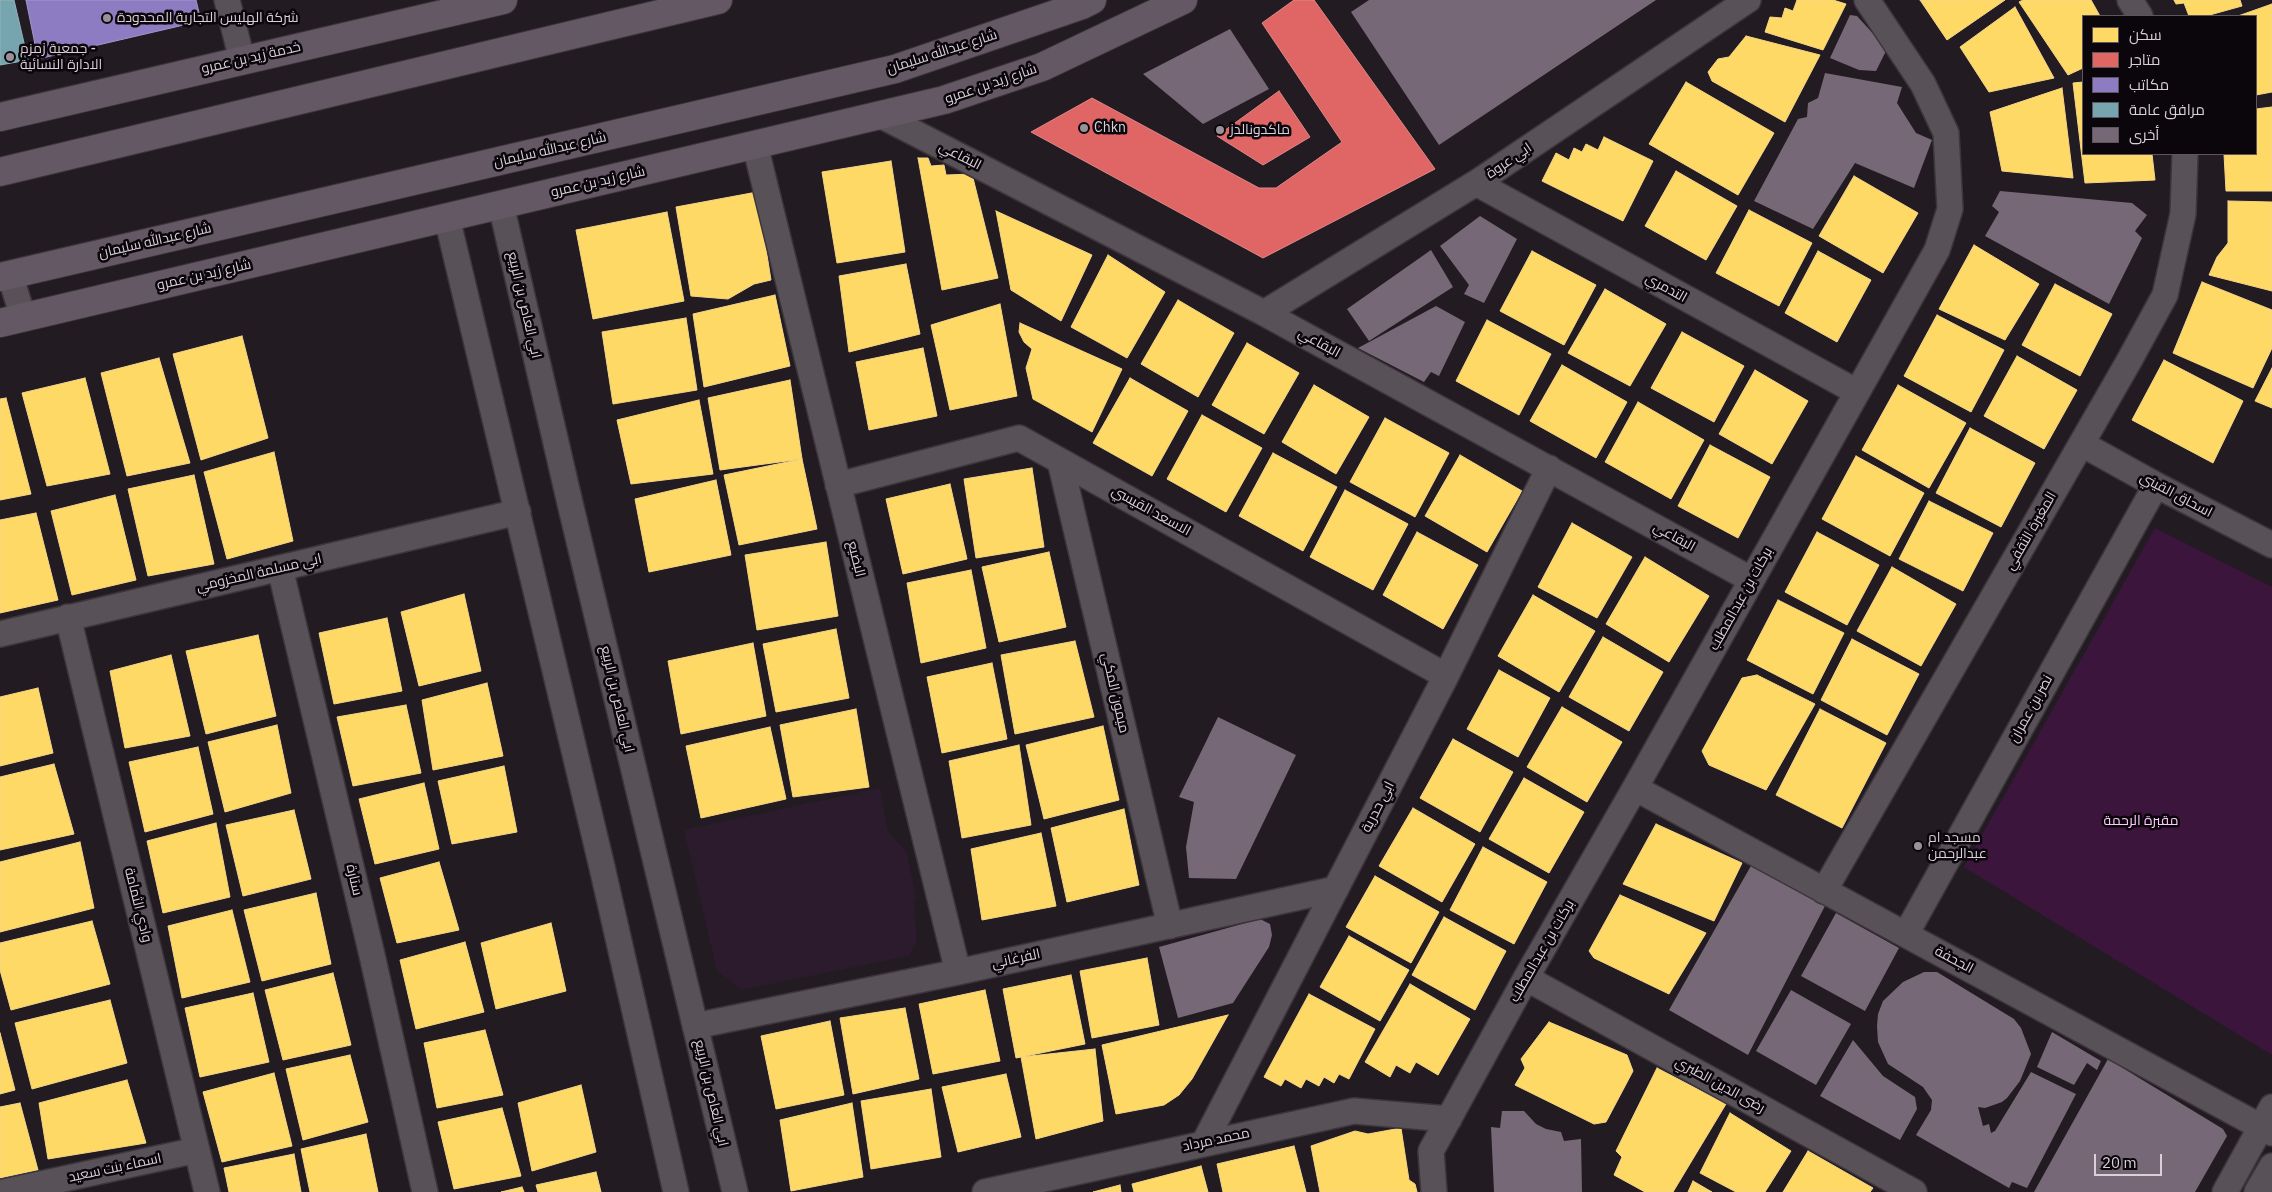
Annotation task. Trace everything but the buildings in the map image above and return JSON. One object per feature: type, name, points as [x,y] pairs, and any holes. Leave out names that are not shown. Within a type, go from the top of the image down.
[{"type":"main road","name":"خدمة زيد بن عمرو","points":[[0,117],[242,60],[438,7],[503,0]]},
{"type":"main road","points":[[0,172],[718,0]]},
{"type":"main road","name":"شارع عبدالله سليمان","points":[[5,276],[895,69],[1092,0]]},
{"type":"main road","name":"شارع زيد بن عمرو","points":[[12,320],[944,100],[1042,67],[1182,0]]},
{"type":"street","points":[[226,0],[242,60]]},
{"type":"street","name":"ابي عروة","points":[[1264,312],[1476,183],[1748,0]]},
{"type":"street","name":"بركات بن عبدالمطلب","points":[[1434,1192],[1431,1151],[1526,978],[1635,788],[1937,250],[1950,209],[1946,132],[1923,84],[1866,0]]},
{"type":"street","points":[[2130,0],[2139,15]]},
{"type":"street","name":"البقاعي","points":[[880,115],[1264,312],[1752,580]]},
{"type":"street","name":"البضيع","points":[[755,145],[958,972]]},
{"type":"street","name":"المغيرة الثقفي","points":[[1824,891],[2082,444],[2165,295],[2183,214],[2185,155]]},
{"type":"street","name":"التدمري","points":[[1476,183],[1857,392]]},
{"type":"street","name":"ابي العاص بن الربيع","points":[[502,205],[735,1192]]},
{"type":"street","points":[[448,218],[602,867],[676,1192]]},
{"type":"street","points":[[5,276],[12,320]]},
{"type":"street","name":"الاسعد القيسي","points":[[838,485],[1020,438],[1446,676]]},
{"type":"street","name":"اسحاق القيني","points":[[2082,444],[2272,545]]},
{"type":"street","name":"ميمون المكي","points":[[1060,461],[1170,926]]},
{"type":"street","name":"ابي حدرية","points":[[1204,1143],[1446,676],[1549,468]]},
{"type":"street","name":"نصر بن عمران","points":[[1906,934],[2156,485]]},
{"type":"street","name":"ابي مسلمة المخزومي","points":[[0,634],[518,512]]},
{"type":"street","name":"ستارة","points":[[280,568],[372,955],[425,1192]]},
{"type":"street","name":"وادي الثمامة","points":[[68,617],[207,1192]]},
{"type":"street","name":"الجحفة","points":[[1635,788],[1824,891],[2268,1122]]},
{"type":"street","name":"الفرغاني","points":[[695,1026],[958,972],[1336,890]]},
{"type":"street","name":"رضى الدين الطبري","points":[[1526,978],[1914,1192]]},
{"type":"street","name":"محمد مرداد","points":[[985,1192],[1354,1111],[1449,1119]]},
{"type":"street","points":[[2226,1192],[2268,1122]]},
{"type":"street","name":"اسماء بنت سعيد","points":[[4,1192],[197,1150]]},
{"type":"street","points":[[2257,1192],[2272,1166]]},
{"type":"shaded area","points":[[880,788],[888,831],[907,853],[916,897],[914,904],[917,940],[909,956],[741,990],[717,971],[684,830]]},
{"type":"green space","name":"مقبرة الرحمة","points":[[2155,528],[2272,587],[2272,1055],[1964,867]]},
{"type":"place","name":"شركة الهليس التجارية المحدودة","points":[[107,18]]},
{"type":"place","name":"جمعية زمزم - الادارة النسائية","points":[[10,57]]},
{"type":"place","name":"Chkn","points":[[1084,128]]},
{"type":"place","name":"ماكدونالدز","points":[[1220,130]]},
{"type":"place","name":"مسجد ام عبدالرحمن","points":[[1918,846]]}]
